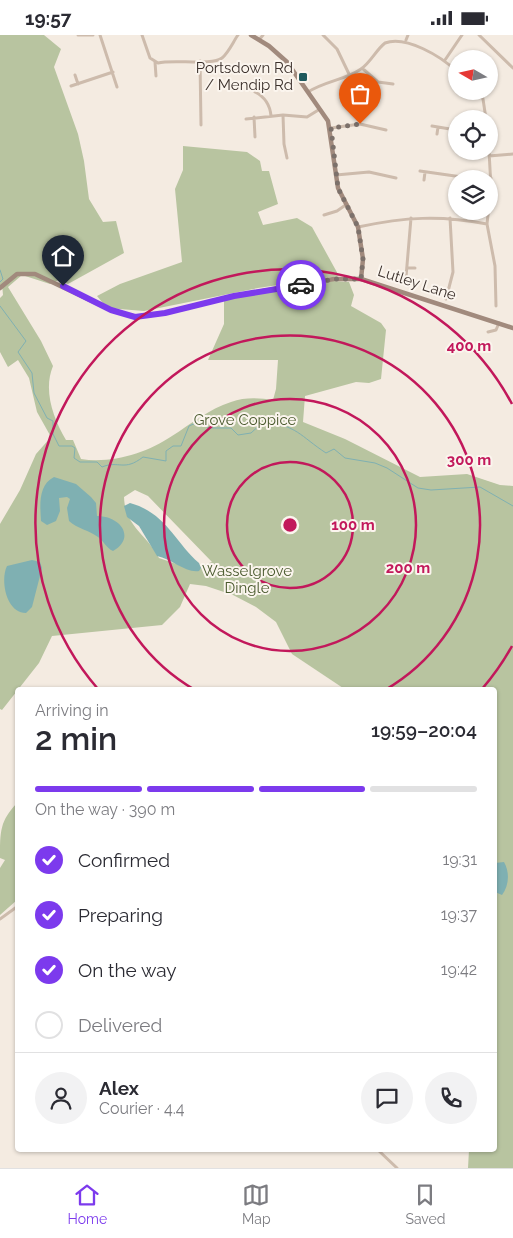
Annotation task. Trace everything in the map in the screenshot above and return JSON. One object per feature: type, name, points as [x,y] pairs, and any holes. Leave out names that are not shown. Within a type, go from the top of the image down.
[{"type":"street","points":[[78,35],[93,35]]},
{"type":"street","points":[[100,35],[118,87]]},
{"type":"street","points":[[142,35],[150,58],[155,63],[156,77]]},
{"type":"street","points":[[155,63],[174,60],[213,61],[221,59],[238,35]]},
{"type":"street","points":[[251,35],[287,62],[321,109],[331,128],[338,188],[358,227],[363,259],[361,279]]},
{"type":"street","points":[[259,40],[263,35]]},
{"type":"street","points":[[323,35],[336,49],[350,74]]},
{"type":"street","points":[[406,40],[408,35]]},
{"type":"street","points":[[445,60],[462,35]]},
{"type":"street","points":[[479,35],[513,68]]},
{"type":"street","points":[[308,92],[318,85],[362,68],[388,42],[395,39],[406,40],[431,49],[448,63]]},
{"type":"street","points":[[200,61],[201,125]]},
{"type":"street","points":[[362,68],[378,81],[393,84]]},
{"type":"street","points":[[71,86],[112,72]]},
{"type":"street","points":[[76,75],[78,84]]},
{"type":"street","points":[[254,92],[262,96],[268,104],[271,116]]},
{"type":"street","points":[[246,119],[283,115],[307,117],[321,109]]},
{"type":"street","points":[[283,115],[284,145],[287,158]]},
{"type":"street","points":[[254,117],[255,137]]},
{"type":"street","points":[[331,128],[360,124],[386,129]]},
{"type":"street","points":[[432,126],[448,129]]},
{"type":"street","points":[[437,134],[438,127]]},
{"type":"street","points":[[498,155],[513,154]]},
{"type":"street","points":[[388,175],[389,168]]},
{"type":"street","points":[[420,171],[448,175]]},
{"type":"street","points":[[336,175],[369,172],[396,178]]},
{"type":"street","points":[[424,180],[425,172]]},
{"type":"street","points":[[324,215],[347,204]]},
{"type":"street","points":[[330,213],[332,219]]},
{"type":"street","points":[[358,227],[410,218],[448,218]]},
{"type":"street","points":[[406,277],[410,218]]},
{"type":"street","points":[[446,299],[453,272],[450,220]]},
{"type":"street","points":[[462,220],[487,224]]},
{"type":"street","points":[[487,220],[495,266],[496,306]]},
{"type":"street","points":[[407,268],[414,268]]},
{"type":"street","name":"Lutley Lane","points":[[0,288],[17,274],[35,274],[111,310],[135,317],[165,313],[234,296],[334,279],[361,279],[513,328]]},
{"type":"street","points":[[488,332],[496,330],[500,323]]},
{"type":"street","points":[[0,919],[15,908]]},
{"type":"street","points":[[380,1152],[397,1168]]},
{"type":"green space","points":[[0,35],[44,35],[61,49],[54,67],[78,134],[89,199],[103,222],[116,221],[124,253],[68,284],[59,280],[50,284],[22,275],[8,287],[41,341],[53,366],[49,385],[51,404],[57,423],[66,440],[73,440],[81,459],[104,460],[128,456],[162,442],[223,405],[236,400],[257,398],[273,400],[276,389],[278,360],[208,360],[224,324],[224,300],[333,281],[349,282],[354,295],[351,306],[381,323],[386,330],[381,379],[369,383],[356,382],[305,396],[303,422],[345,439],[420,477],[467,474],[500,485],[513,486],[513,1168],[468,1168],[469,1152],[497,1152],[497,687],[342,687],[292,654],[276,622],[256,607],[233,595],[206,586],[190,584],[180,607],[162,625],[52,636],[39,663],[20,687],[15,687],[15,693],[2,710],[0,709],[0,524],[20,490],[36,454],[51,437],[37,412],[29,378],[18,360],[8,367],[0,352],[0,298],[3,295],[2,284],[0,286]],"holes":[[[135,490],[148,496],[212,562],[191,569],[159,558],[132,523],[125,507],[124,497]]]},
{"type":"green space","points":[[183,146],[247,152],[260,161],[262,171],[269,171],[278,204],[258,212],[263,225],[297,218],[312,227],[339,276],[258,288],[144,311],[107,308],[97,296],[120,284],[182,262],[175,189],[183,170]]},
{"type":"green space","points":[[15,805],[15,902],[0,915],[0,868],[5,860],[0,858],[1,833],[4,821]]},
{"type":"water","points":[[54,477],[76,484],[96,503],[97,516],[106,517],[119,524],[124,534],[124,540],[120,546],[113,551],[95,535],[69,521],[67,508],[70,499],[67,497],[59,498],[60,511],[56,521],[47,525],[41,521],[41,496],[45,485]]},
{"type":"water","points":[[130,503],[152,513],[161,521],[199,563],[201,568],[199,571],[189,570],[157,556],[139,526],[127,517],[124,506]]},
{"type":"water","points":[[32,560],[40,562],[42,568],[32,607],[26,613],[19,612],[9,602],[6,595],[5,572],[7,566]]},
{"type":"water","points":[[504,862],[507,870],[508,879],[502,895],[497,893],[497,863]]},
{"type":"waterway","points":[[0,270],[3,279],[0,282]]},
{"type":"waterway","points":[[0,306],[26,341],[18,352],[32,373],[34,393],[47,418],[53,421],[53,434],[59,446],[72,446],[75,448],[74,458],[80,462],[97,462],[102,467],[131,464],[143,457],[166,461],[166,451],[173,446],[181,446],[189,426],[198,422],[209,428],[231,428],[238,435],[251,433],[263,422],[274,423],[297,432],[326,453],[334,449],[345,458],[375,463],[387,468],[418,488],[431,490],[480,487],[513,506]]},
{"type":"way so far","points":[[301,285],[334,279],[361,279],[363,265],[362,247],[353,214],[338,188],[331,128],[360,124]]},
{"type":"place","name":"Portsdown Rd / Mendip Rd","points":[[303,77]]},
{"type":"route","points":[[63,286],[111,310],[135,317],[165,313],[234,296],[301,285]]},
{"type":"park label","name":"Grove Coppice","points":[[245,420]]},
{"type":"park label","name":"Wasselgrove Dingle","points":[[247,580]]}]
